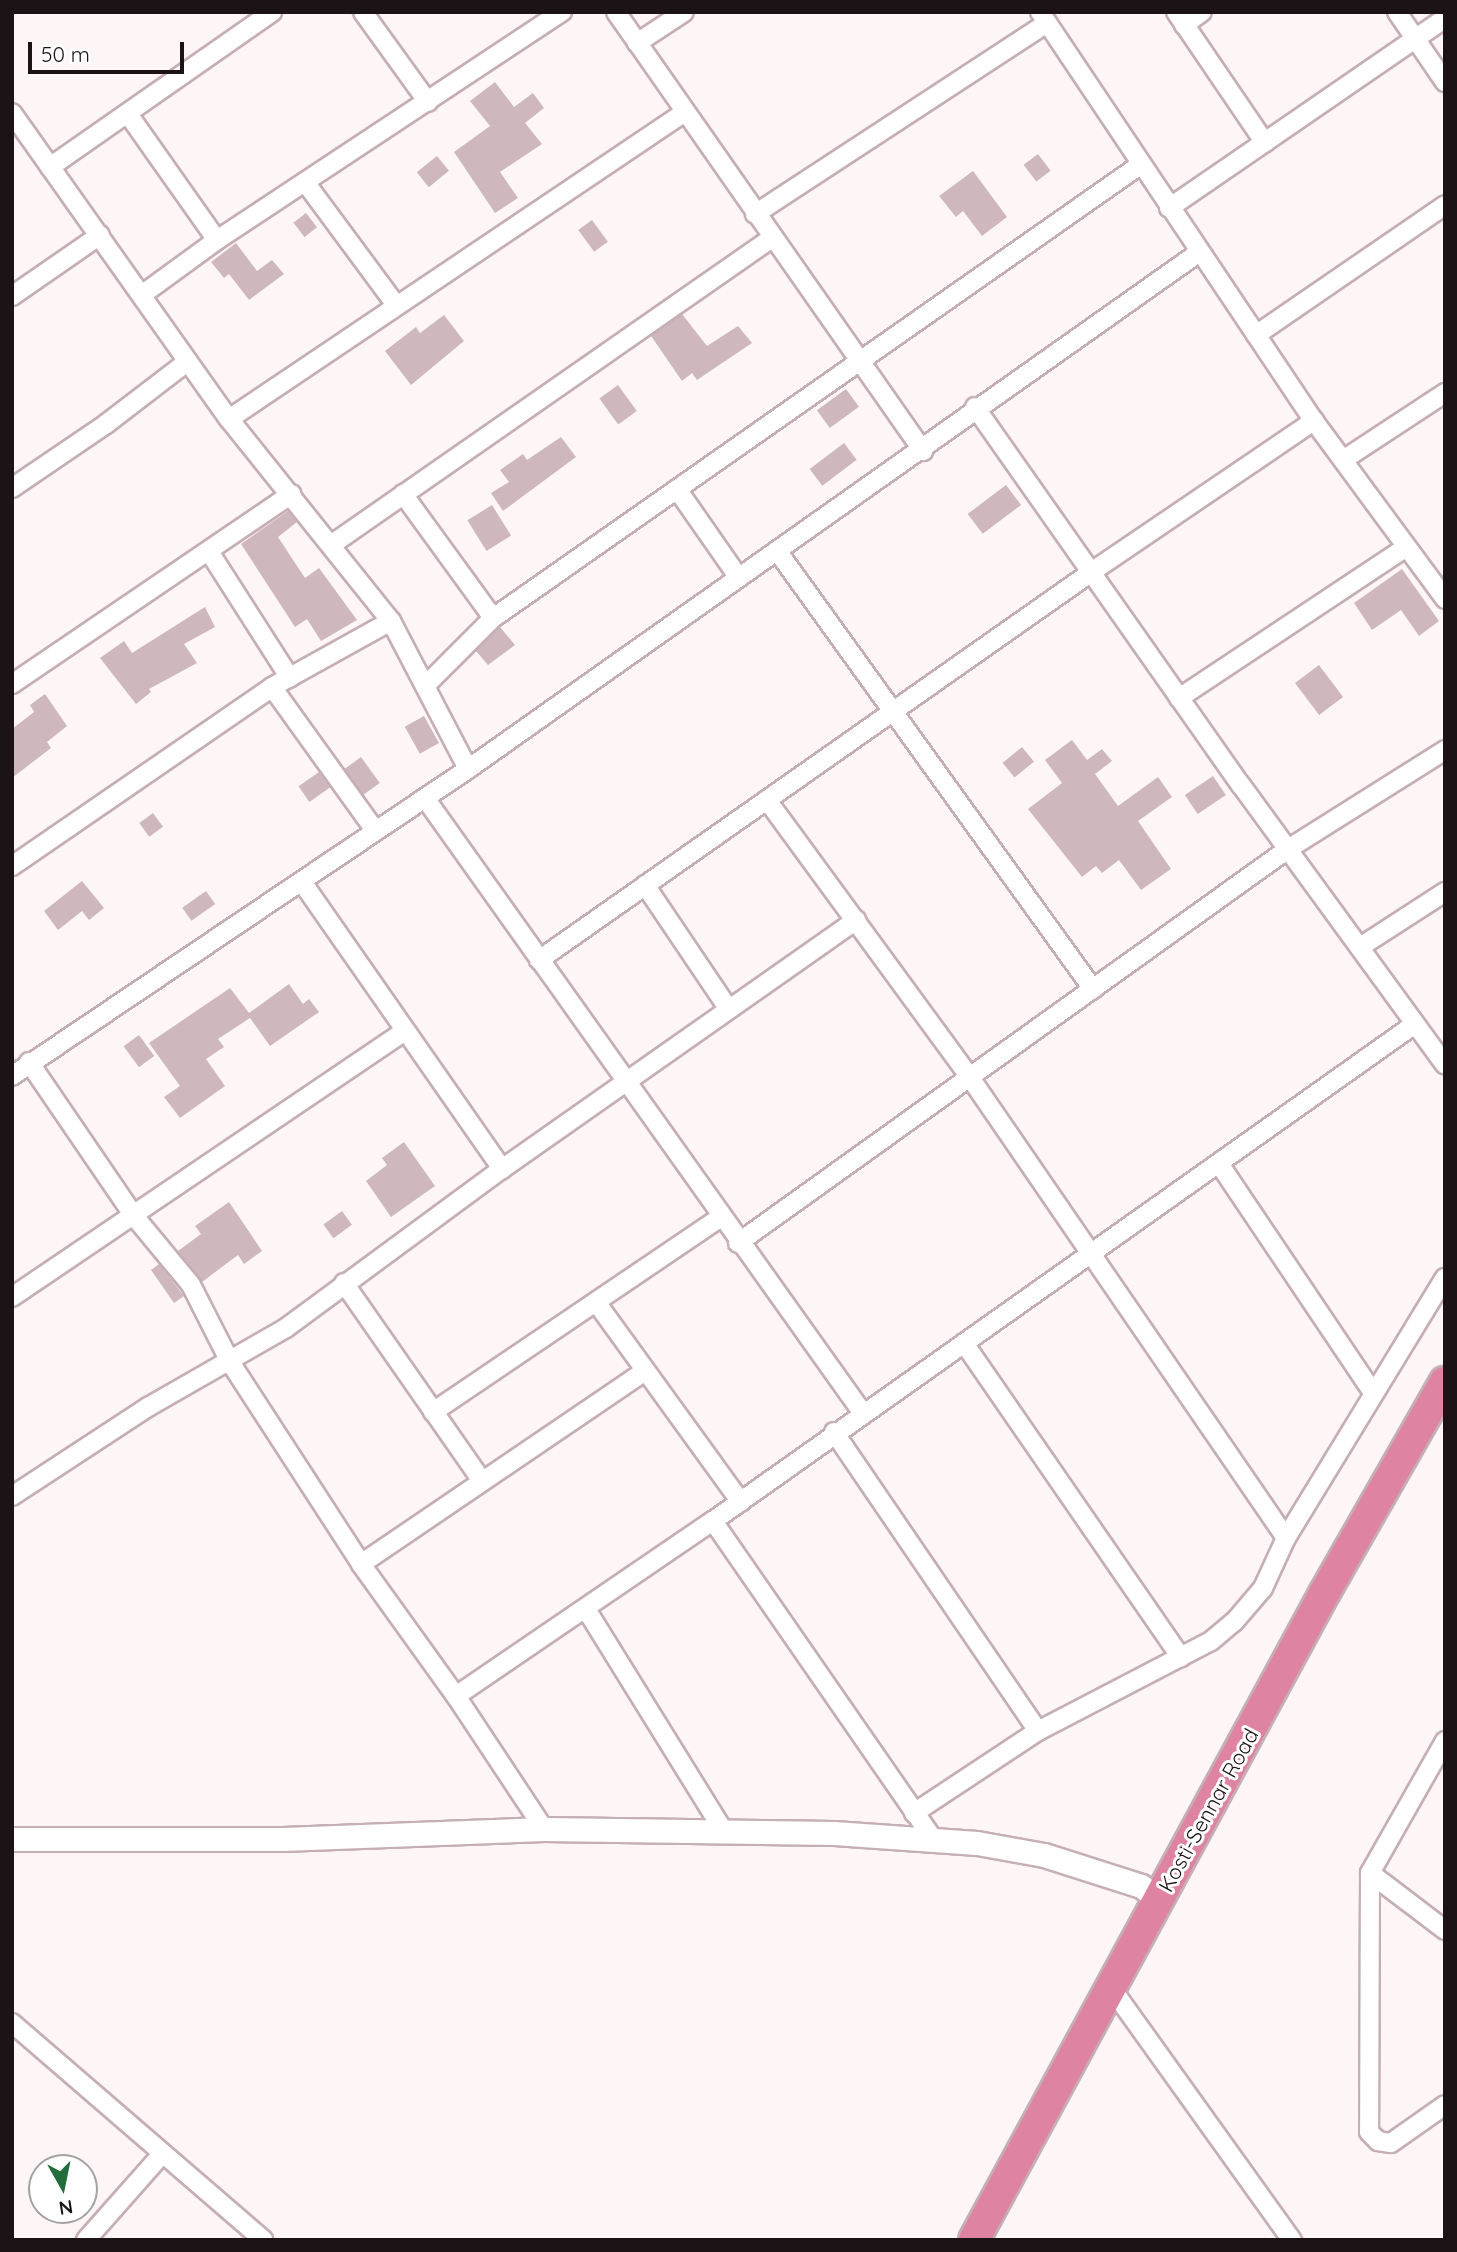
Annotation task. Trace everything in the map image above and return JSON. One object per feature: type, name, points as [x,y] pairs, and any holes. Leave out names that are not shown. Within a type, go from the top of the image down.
[{"type":"highway","name":"Kosti-Sennar Road","points":[[974,2240],[1445,1382]]},
{"type":"street","points":[[50,167],[272,12]]},
{"type":"street","points":[[363,12],[428,102]]},
{"type":"street","points":[[143,294],[217,240],[562,12]]},
{"type":"street","points":[[616,12],[923,451]]},
{"type":"street","points":[[637,43],[684,12]]},
{"type":"street","points":[[1202,12],[1180,19],[1265,143]]},
{"type":"street","points":[[1397,12],[1445,82]]},
{"type":"street","points":[[755,214],[1044,17],[1198,253],[1314,421],[1445,599]]},
{"type":"street","points":[[1170,208],[1445,18]]},
{"type":"street","points":[[229,419],[685,112]]},
{"type":"street","points":[[128,114],[217,240]]},
{"type":"street","points":[[13,117],[143,294],[229,419],[292,494],[391,621],[468,769]]},
{"type":"street","points":[[425,686],[493,618],[1140,165]]},
{"type":"street","points":[[305,182],[396,305]]},
{"type":"street","points":[[1256,335],[1445,205]]},
{"type":"street","points":[[12,296],[100,235]]},
{"type":"street","points":[[331,545],[772,238]]},
{"type":"street","points":[[12,1076],[29,1062],[302,882],[374,830],[425,799],[923,451],[975,407],[1198,253]]},
{"type":"street","points":[[12,488],[106,424],[188,361]]},
{"type":"street","points":[[1343,460],[1445,393]]},
{"type":"street","points":[[975,407],[1179,698],[1445,1065]]},
{"type":"street","points":[[539,960],[1090,573],[1314,421]]},
{"type":"street","points":[[677,489],[739,578]]},
{"type":"street","points":[[12,684],[209,553],[292,494]]},
{"type":"street","points":[[403,494],[493,618]]},
{"type":"street","points":[[1179,698],[1406,547]]},
{"type":"street","points":[[778,552],[1093,989]]},
{"type":"street","points":[[209,553],[290,678]]},
{"type":"street","points":[[12,866],[272,687],[391,621]]},
{"type":"street","points":[[272,687],[374,830]]},
{"type":"street","points":[[738,1242],[1288,849],[1445,750]]},
{"type":"street","points":[[425,799],[720,1218],[862,1412]]},
{"type":"street","points":[[767,800],[968,1076],[1286,1538]]},
{"type":"street","points":[[302,882],[502,1169]]},
{"type":"street","points":[[645,885],[727,1009]]},
{"type":"street","points":[[1360,947],[1445,892]]},
{"type":"street","points":[[12,1496],[148,1407],[286,1328],[502,1169],[856,920]]},
{"type":"street","points":[[456,1696],[741,1502],[862,1412],[1220,1166],[1415,1024]]},
{"type":"street","points":[[12,1297],[404,1032]]},
{"type":"street","points":[[29,1062],[134,1216],[191,1285],[230,1362],[360,1564],[456,1696],[544,1829]]},
{"type":"street","points":[[1220,1166],[1373,1393]]},
{"type":"street","points":[[433,1412],[720,1218]]},
{"type":"street","points":[[914,1813],[1038,1731],[1211,1641],[1250,1605],[1286,1538],[1445,1278]]},
{"type":"street","points":[[344,1283],[482,1482]]},
{"type":"street","points":[[596,1302],[741,1502]]},
{"type":"street","points":[[964,1343],[1181,1657]]},
{"type":"street","points":[[360,1564],[645,1371]]},
{"type":"street","points":[[834,1432],[1038,1731]]},
{"type":"street","points":[[713,1521],[933,1839]]},
{"type":"street","points":[[586,1609],[723,1830]]},
{"type":"street","points":[[1445,1741],[1370,1873],[1369,2132],[1378,2141],[1391,2143],[1445,2105]]},
{"type":"street","points":[[12,1839],[283,1839],[544,1829],[723,1830],[933,1839],[1044,1855],[1141,1886],[1159,1899]]},
{"type":"street","points":[[1370,1873],[1444,1929]]},
{"type":"street","points":[[1112,1989],[1292,2240]]},
{"type":"street","points":[[12,2023],[262,2240]]},
{"type":"street","points":[[86,2240],[162,2154]]},
{"type":"building","points":[[495,82],[514,107],[533,93],[544,108],[525,123],[542,144],[500,172],[518,198],[495,213],[454,152],[490,126],[470,101]]},
{"type":"building","points":[[1038,154],[1051,171],[1036,182],[1024,165]]},
{"type":"building","points":[[437,156],[449,171],[429,187],[417,172]]},
{"type":"building","points":[[973,171],[1007,217],[982,236],[963,211],[956,217],[939,196]]},
{"type":"building","points":[[306,213],[317,227],[304,237],[293,223]]},
{"type":"building","points":[[592,220],[608,242],[594,252],[578,230]]},
{"type":"building","points":[[236,243],[257,271],[272,260],[284,274],[249,300],[229,274],[224,278],[211,262]]},
{"type":"building","points":[[682,314],[707,346],[738,326],[752,343],[697,380],[692,373],[682,381],[651,336]]},
{"type":"building","points":[[444,315],[464,341],[411,385],[385,351],[416,327],[420,333]]},
{"type":"building","points":[[618,385],[637,411],[618,424],[599,399]]},
{"type":"building","points":[[846,389],[859,407],[830,428],[817,410]]},
{"type":"building","points":[[561,437],[576,457],[503,511],[491,493],[509,482],[500,470],[523,454],[527,460]]},
{"type":"building","points":[[844,443],[857,460],[822,486],[810,469]]},
{"type":"building","points":[[1006,485],[1021,505],[983,534],[968,514]]},
{"type":"building","points":[[492,505],[511,536],[486,551],[467,520]]},
{"type":"building","points":[[288,511],[297,522],[278,537],[305,578],[319,568],[357,620],[321,641],[307,619],[295,627],[241,544]]},
{"type":"building","points":[[1402,569],[1439,621],[1419,636],[1401,610],[1372,630],[1354,603]]},
{"type":"building","points":[[205,607],[215,627],[184,644],[197,663],[149,689],[151,692],[136,704],[100,658],[124,641],[132,653]]},
{"type":"building","points":[[500,627],[515,645],[488,665],[476,651]]},
{"type":"building","points":[[1319,665],[1343,697],[1319,715],[1295,683]]},
{"type":"building","points":[[45,694],[67,726],[47,742],[51,748],[12,778],[12,729],[34,712],[30,705]]},
{"type":"building","points":[[424,716],[439,743],[420,754],[405,727]]},
{"type":"building","points":[[1072,740],[1087,760],[1102,749],[1112,761],[1095,774],[1118,806],[1158,777],[1172,797],[1138,821],[1171,869],[1141,890],[1119,860],[1102,873],[1096,866],[1082,877],[1028,809],[1062,783],[1045,760]]},
{"type":"building","points":[[1022,747],[1034,762],[1015,777],[1003,763]]},
{"type":"building","points":[[361,757],[380,783],[363,795],[344,769]]},
{"type":"building","points":[[319,772],[330,788],[309,802],[299,786]]},
{"type":"building","points":[[1213,776],[1226,795],[1198,814],[1185,795]]},
{"type":"building","points":[[153,813],[163,827],[149,837],[139,823]]},
{"type":"building","points":[[82,881],[104,908],[89,920],[82,911],[58,930],[44,911]]},
{"type":"building","points":[[206,891],[215,904],[191,921],[182,908]]},
{"type":"building","points":[[289,984],[303,1004],[309,999],[319,1012],[270,1046],[250,1018],[218,1039],[224,1047],[206,1059],[225,1086],[180,1118],[164,1097],[180,1086],[149,1043],[230,988],[249,1013]]},
{"type":"building","points":[[139,1035],[154,1056],[139,1067],[124,1046]]},
{"type":"building","points":[[404,1142],[435,1186],[391,1217],[366,1181],[387,1165],[382,1158]]},
{"type":"building","points":[[229,1202],[262,1251],[244,1264],[238,1255],[202,1282],[178,1251],[201,1234],[195,1226]]},
{"type":"building","points":[[342,1211],[352,1225],[333,1238],[323,1225]]},
{"type":"building","points":[[159,1264],[184,1296],[174,1303],[151,1270]]}]
